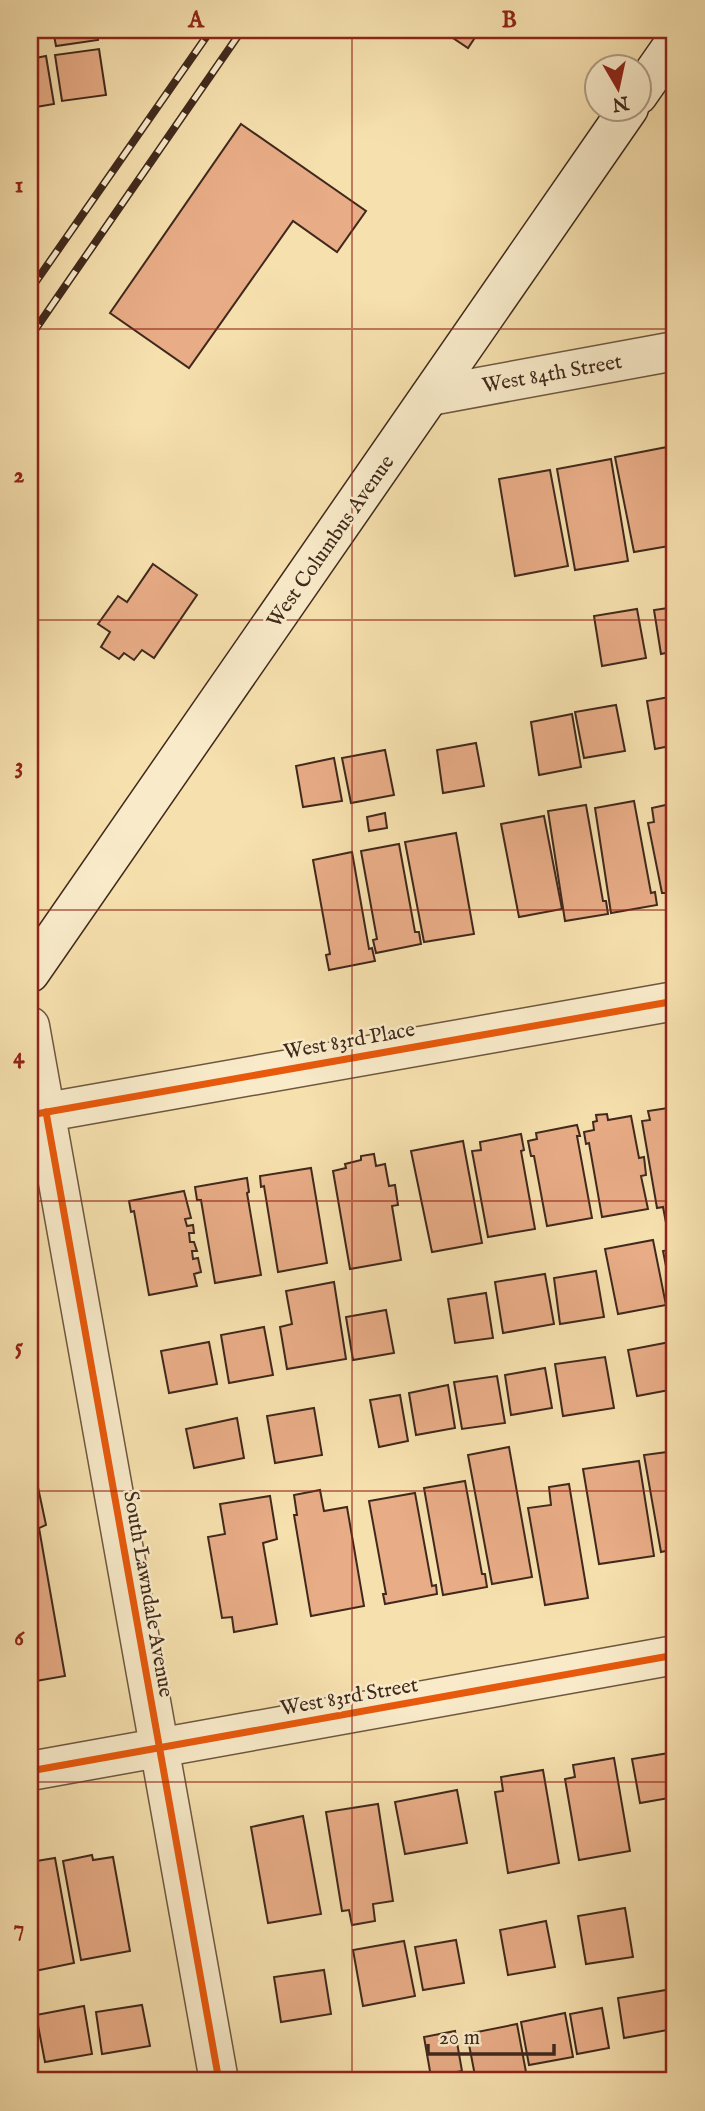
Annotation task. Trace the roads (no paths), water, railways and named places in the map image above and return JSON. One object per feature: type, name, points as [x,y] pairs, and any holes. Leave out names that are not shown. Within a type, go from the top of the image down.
[{"type":"street","points":[[652,76],[675,42]]},
{"type":"street","name":"West Columbus Avenue","points":[[30,973],[619,122]]},
{"type":"street","name":"West 84th Street","points":[[430,396],[675,351]]},
{"type":"street","name":"West 83rd Place","points":[[38,1114],[675,1000]]},
{"type":"street","name":"South Lawndale Avenue","points":[[30,1026],[38,1114],[219,2081]]},
{"type":"street","name":"West 83rd Street","points":[[30,1771],[675,1655]]},
{"type":"railway","points":[[30,290],[211,30]]},
{"type":"railway","points":[[30,337],[242,30]]}]
